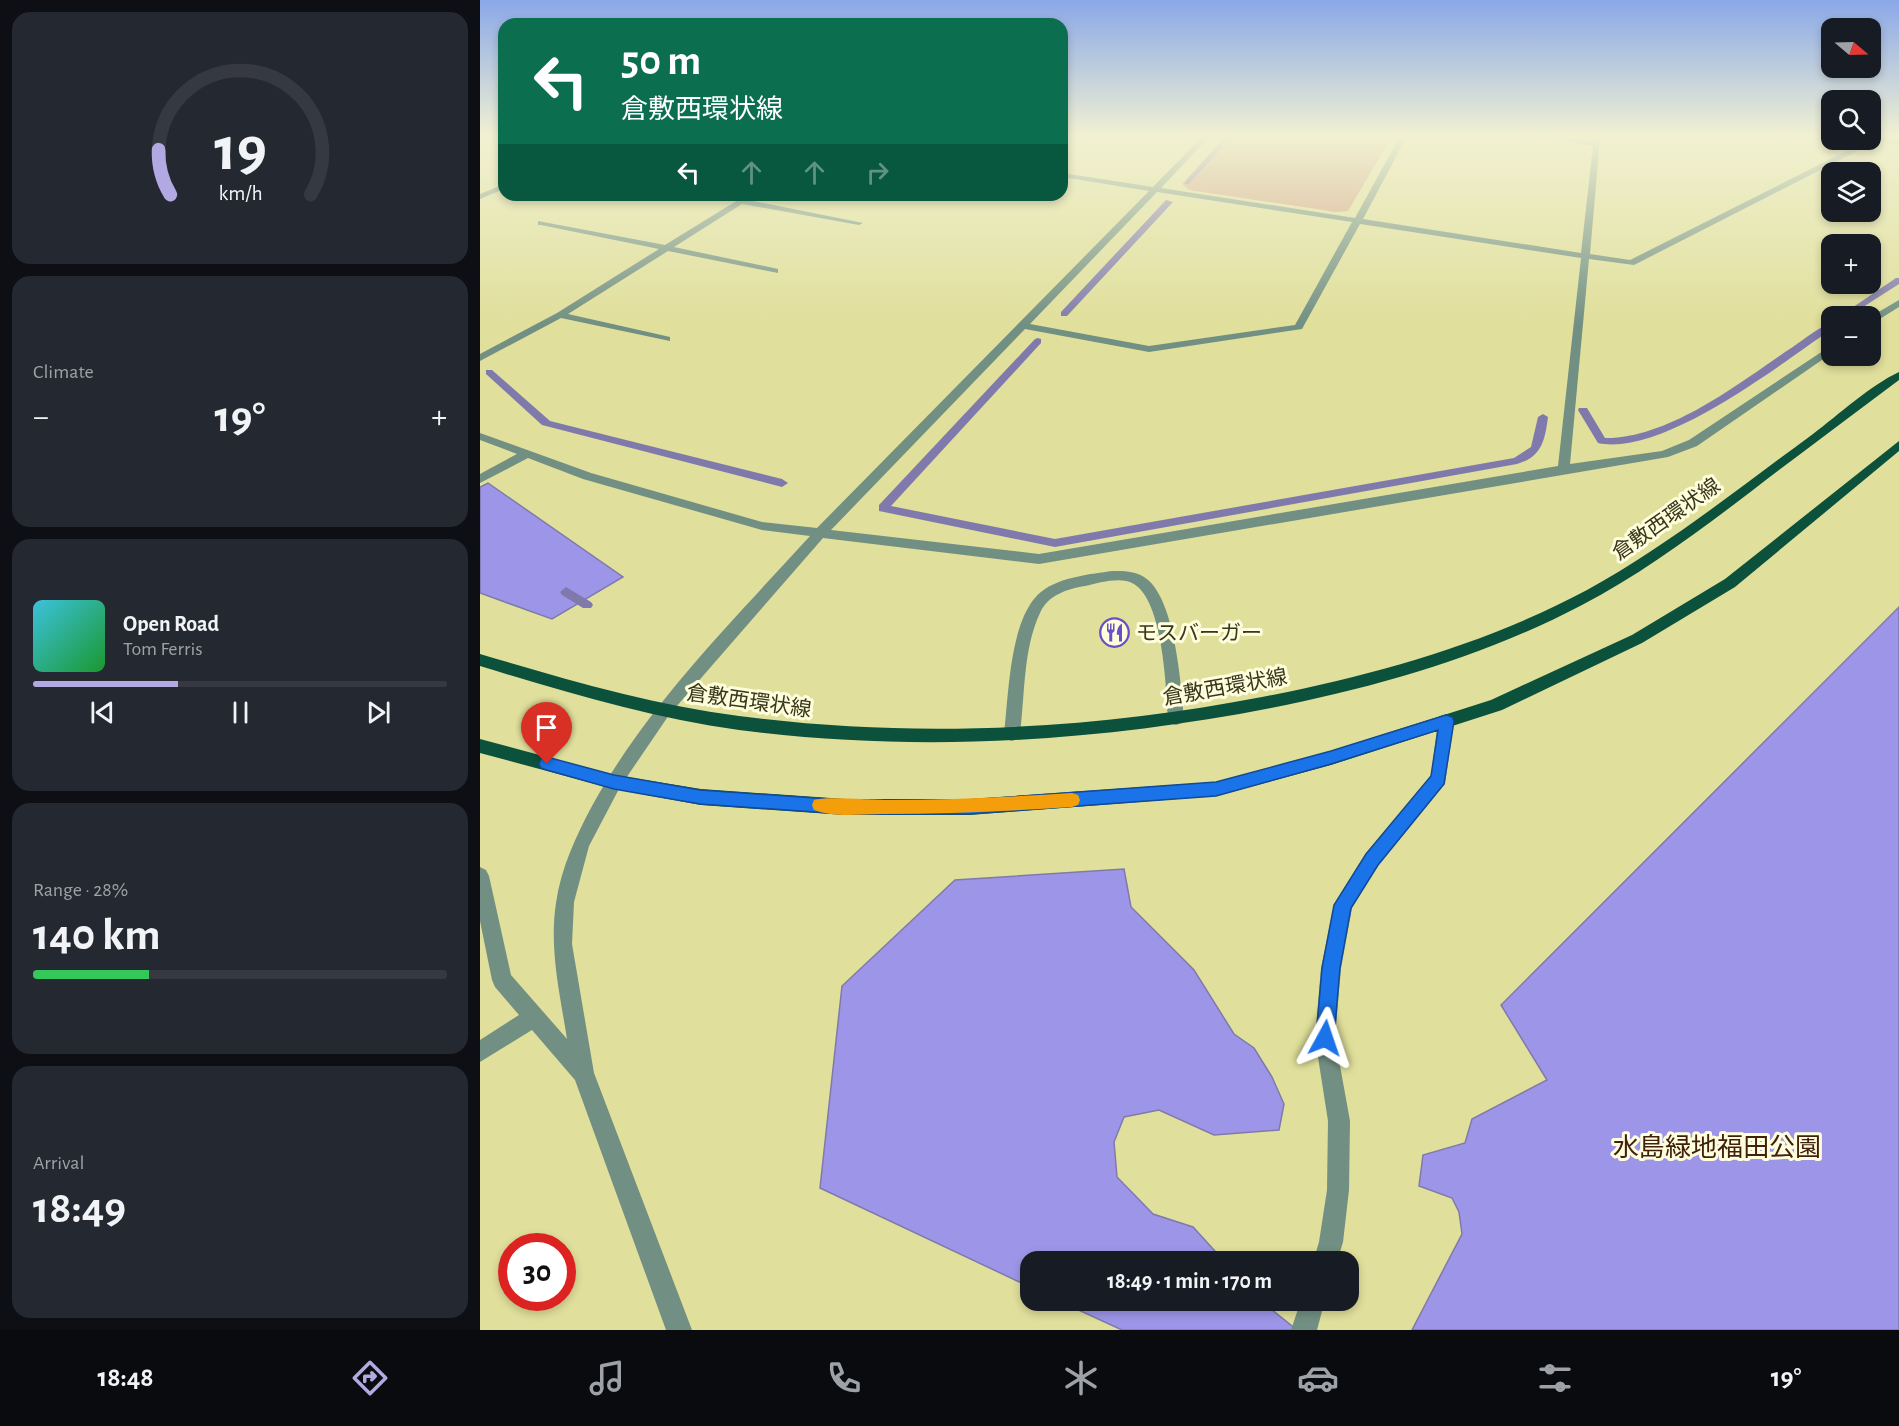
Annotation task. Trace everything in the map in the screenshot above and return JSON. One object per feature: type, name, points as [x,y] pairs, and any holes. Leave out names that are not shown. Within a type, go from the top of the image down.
[{"type":"main road","name":"倉敷西環状線","points":[[480,660],[603,697],[663,710],[736,723],[815,732],[947,737],[1088,730],[1236,709],[1354,684],[1470,648],[1573,604],[1656,556],[1899,375]]},
{"type":"main road","points":[[480,746],[614,782],[700,797],[844,807],[969,807],[1216,789],[1331,758],[1496,705],[1637,639],[1721,589],[1899,446]]},
{"type":"street","points":[[679,1330],[584,1073],[562,944],[565,902],[581,844],[614,782],[663,710],[819,534],[1144,200]]},
{"type":"street","points":[[1225,200],[1631,263],[1756,200]]},
{"type":"street","points":[[1021,325],[1149,349],[1299,327],[1369,200]]},
{"type":"street","points":[[1564,469],[1592,200]]},
{"type":"street","points":[[480,358],[560,315],[740,201],[859,223]]},
{"type":"street","points":[[541,223],[776,271]]},
{"type":"street","points":[[1881,315],[1899,303]]},
{"type":"street","points":[[560,315],[666,339]]},
{"type":"street","points":[[480,436],[587,476],[762,525],[819,534],[1039,559],[1664,454],[1693,443],[1821,356]]},
{"type":"street","points":[[480,479],[526,454]]},
{"type":"street","points":[[1012,734],[1027,630],[1034,611],[1043,597],[1057,586],[1115,576],[1129,576],[1142,580],[1154,594],[1164,629],[1176,718]]},
{"type":"street","points":[[1328,1251],[1338,1190],[1339,1121],[1325,1038],[1331,968],[1343,905],[1372,860],[1438,779],[1446,721]]},
{"type":"street","points":[[480,876],[502,980],[584,1073]]},
{"type":"street","points":[[480,1052],[534,1017]]},
{"type":"street","points":[[1305,1329],[1310,1311]]},
{"type":"shaded area","points":[[1256,200],[1354,200],[1348,211],[1336,212]]},
{"type":"shaded area","points":[[488,483],[623,577],[552,619],[480,593],[480,487]]},
{"type":"shaded area","name":"水島緑地福田公園","points":[[1899,607],[1899,1330],[1412,1330],[1462,1234],[1459,1212],[1452,1198],[1419,1186],[1423,1155],[1465,1143],[1472,1119],[1547,1080],[1501,1005]]},
{"type":"shaded area","points":[[1124,869],[1131,907],[1194,970],[1234,1034],[1254,1048],[1272,1077],[1284,1104],[1279,1130],[1214,1135],[1159,1110],[1124,1117],[1114,1142],[1117,1177],[1153,1214],[1193,1227],[1215,1251],[1020,1251],[1020,1282],[820,1188],[842,986],[955,880]]},
{"type":"shaded area","points":[[1081,1311],[1273,1311],[1297,1330],[1122,1330]]},
{"type":"waterway","points":[[1064,314],[1169,202]]},
{"type":"waterway","points":[[1859,306],[1899,280]]},
{"type":"waterway","points":[[1583,410],[1602,441],[1625,441],[1653,433],[1719,400],[1821,332]]},
{"type":"waterway","points":[[1038,341],[883,508],[1055,543],[1517,461],[1531,453],[1538,444],[1543,417]]},
{"type":"waterway","points":[[489,372],[546,423],[782,483]]},
{"type":"waterway","points":[[566,592],[587,605]]},
{"type":"slow traffic","points":[[820,805],[969,807],[1072,800]]},
{"type":"place","name":"モスバーガー","points":[[1115,633]]},
{"type":"route","points":[[547,764],[614,782],[700,797],[844,807],[969,807],[1216,789],[1331,758],[1446,721],[1438,779],[1372,860],[1343,905],[1331,968],[1325,1038]]}]
